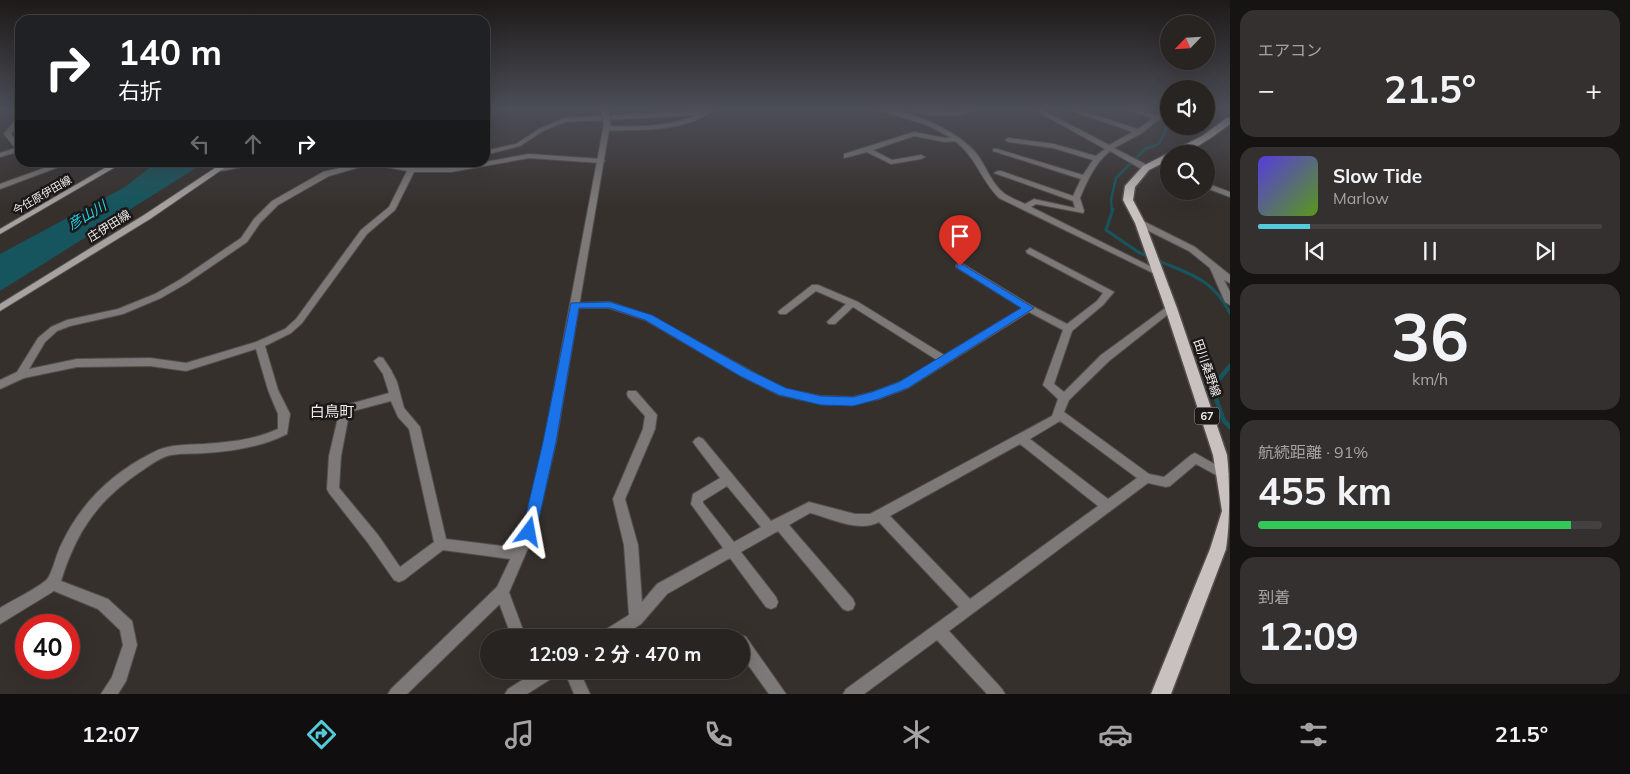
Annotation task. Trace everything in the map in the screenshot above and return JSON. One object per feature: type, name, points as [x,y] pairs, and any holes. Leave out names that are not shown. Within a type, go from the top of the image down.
[{"type":"main road","name":"田川桑野線","points":[[1160,161],[1146,168],[1130,186],[1128,200],[1140,223],[1156,272],[1171,308],[1220,455],[1230,512],[1218,549],[1161,694]]},
{"type":"main road","name":"今任原伊田線","points":[[0,232],[113,167]]},
{"type":"main road","name":"庄伊田線","points":[[0,308],[224,167]]},
{"type":"street","points":[[490,152],[518,145],[525,140]]},
{"type":"street","points":[[396,694],[502,592],[529,532],[550,442],[605,140]]},
{"type":"street","points":[[847,156],[894,140]]},
{"type":"street","points":[[958,140],[975,157],[995,190],[1002,196],[1156,272]]},
{"type":"street","points":[[1011,140],[1054,146],[1098,159]]},
{"type":"street","points":[[1095,140],[1146,168]]},
{"type":"street","points":[[1026,208],[1034,201],[1080,211],[1077,200],[1085,178],[1098,159],[1109,148],[1124,140]]},
{"type":"street","points":[[867,149],[891,162],[921,157]]},
{"type":"street","points":[[0,155],[15,150]]},
{"type":"street","points":[[995,150],[1085,178]]},
{"type":"street","points":[[490,163],[529,156],[601,161]]},
{"type":"street","points":[[0,187],[4,182],[53,167]]},
{"type":"street","points":[[222,169],[234,167]]},
{"type":"street","points":[[21,375],[41,340],[54,329],[67,323],[120,312],[158,296],[184,281],[244,240],[257,221],[275,203],[326,174],[352,167]]},
{"type":"street","points":[[396,167],[411,170],[451,170],[468,167]]},
{"type":"street","points":[[0,384],[21,375],[77,363],[150,362],[186,367],[260,344],[288,331],[299,321],[364,232],[392,208],[411,170]]},
{"type":"street","points":[[998,173],[1077,200]]},
{"type":"street","points":[[1215,189],[1230,195]]},
{"type":"street","points":[[1140,223],[1192,249],[1230,280]]},
{"type":"street","points":[[1030,251],[1109,292],[1068,329],[1048,385],[1064,398]]},
{"type":"street","points":[[1212,265],[1230,302]]},
{"type":"street","points":[[960,266],[1029,308],[1068,329]]},
{"type":"street","points":[[783,312],[815,287],[852,303],[944,360]]},
{"type":"street","points":[[832,322],[852,303]]},
{"type":"street","points":[[575,305],[610,305],[648,318],[744,373],[783,392],[821,400],[853,402],[904,385],[1029,308]]},
{"type":"street","points":[[620,629],[636,619],[662,589],[809,507],[855,520],[871,520],[1056,419],[1064,398],[1105,358],[1171,308]]},
{"type":"street","points":[[0,618],[13,608],[54,584],[60,559],[77,525],[96,498],[120,478],[153,458],[169,451],[235,447],[265,441],[283,431],[284,414],[274,390],[260,344]]},
{"type":"street","points":[[379,361],[388,374],[397,406],[405,420],[414,427],[441,544]]},
{"type":"street","points":[[632,394],[650,415],[649,429],[619,500],[631,545],[636,619]]},
{"type":"street","points":[[394,396],[350,408],[344,412],[335,456],[334,489],[399,576],[441,544],[518,554]]},
{"type":"street","points":[[1058,414],[1146,478],[1166,482],[1195,458],[1223,474]]},
{"type":"street","points":[[1021,438],[1107,506]]},
{"type":"street","points":[[699,442],[728,479],[848,604]]},
{"type":"street","points":[[851,694],[1146,478]]},
{"type":"street","points":[[728,479],[697,498],[697,504],[771,602]]},
{"type":"street","points":[[881,515],[969,608]]},
{"type":"street","points":[[54,584],[103,604],[127,626],[130,645],[118,681],[109,694]]},
{"type":"street","points":[[502,592],[516,629]]},
{"type":"street","points":[[938,630],[996,694]]},
{"type":"street","points":[[750,655],[778,694]]},
{"type":"street","points":[[513,694],[529,679]]},
{"type":"street","points":[[575,679],[582,694]]},
{"type":"water","name":"彦山川","points":[[151,167],[198,167],[0,291],[0,254],[125,187]]},
{"type":"waterway","points":[[1112,211],[1111,200],[1116,178],[1145,149],[1159,144],[1161,140]]},
{"type":"waterway","points":[[1113,209],[1106,230],[1138,252],[1150,257]]},
{"type":"waterway","points":[[1157,260],[1200,279],[1216,292],[1230,313]]},
{"type":"waterway","points":[[1230,366],[1212,388],[1224,421],[1230,427]]},
{"type":"district","name":"白鳥町","points":[[332,412]]},
{"type":"route","points":[[529,532],[550,442],[575,305],[610,305],[648,318],[744,373],[783,392],[821,400],[853,402],[904,385],[1029,308],[960,266]]}]
